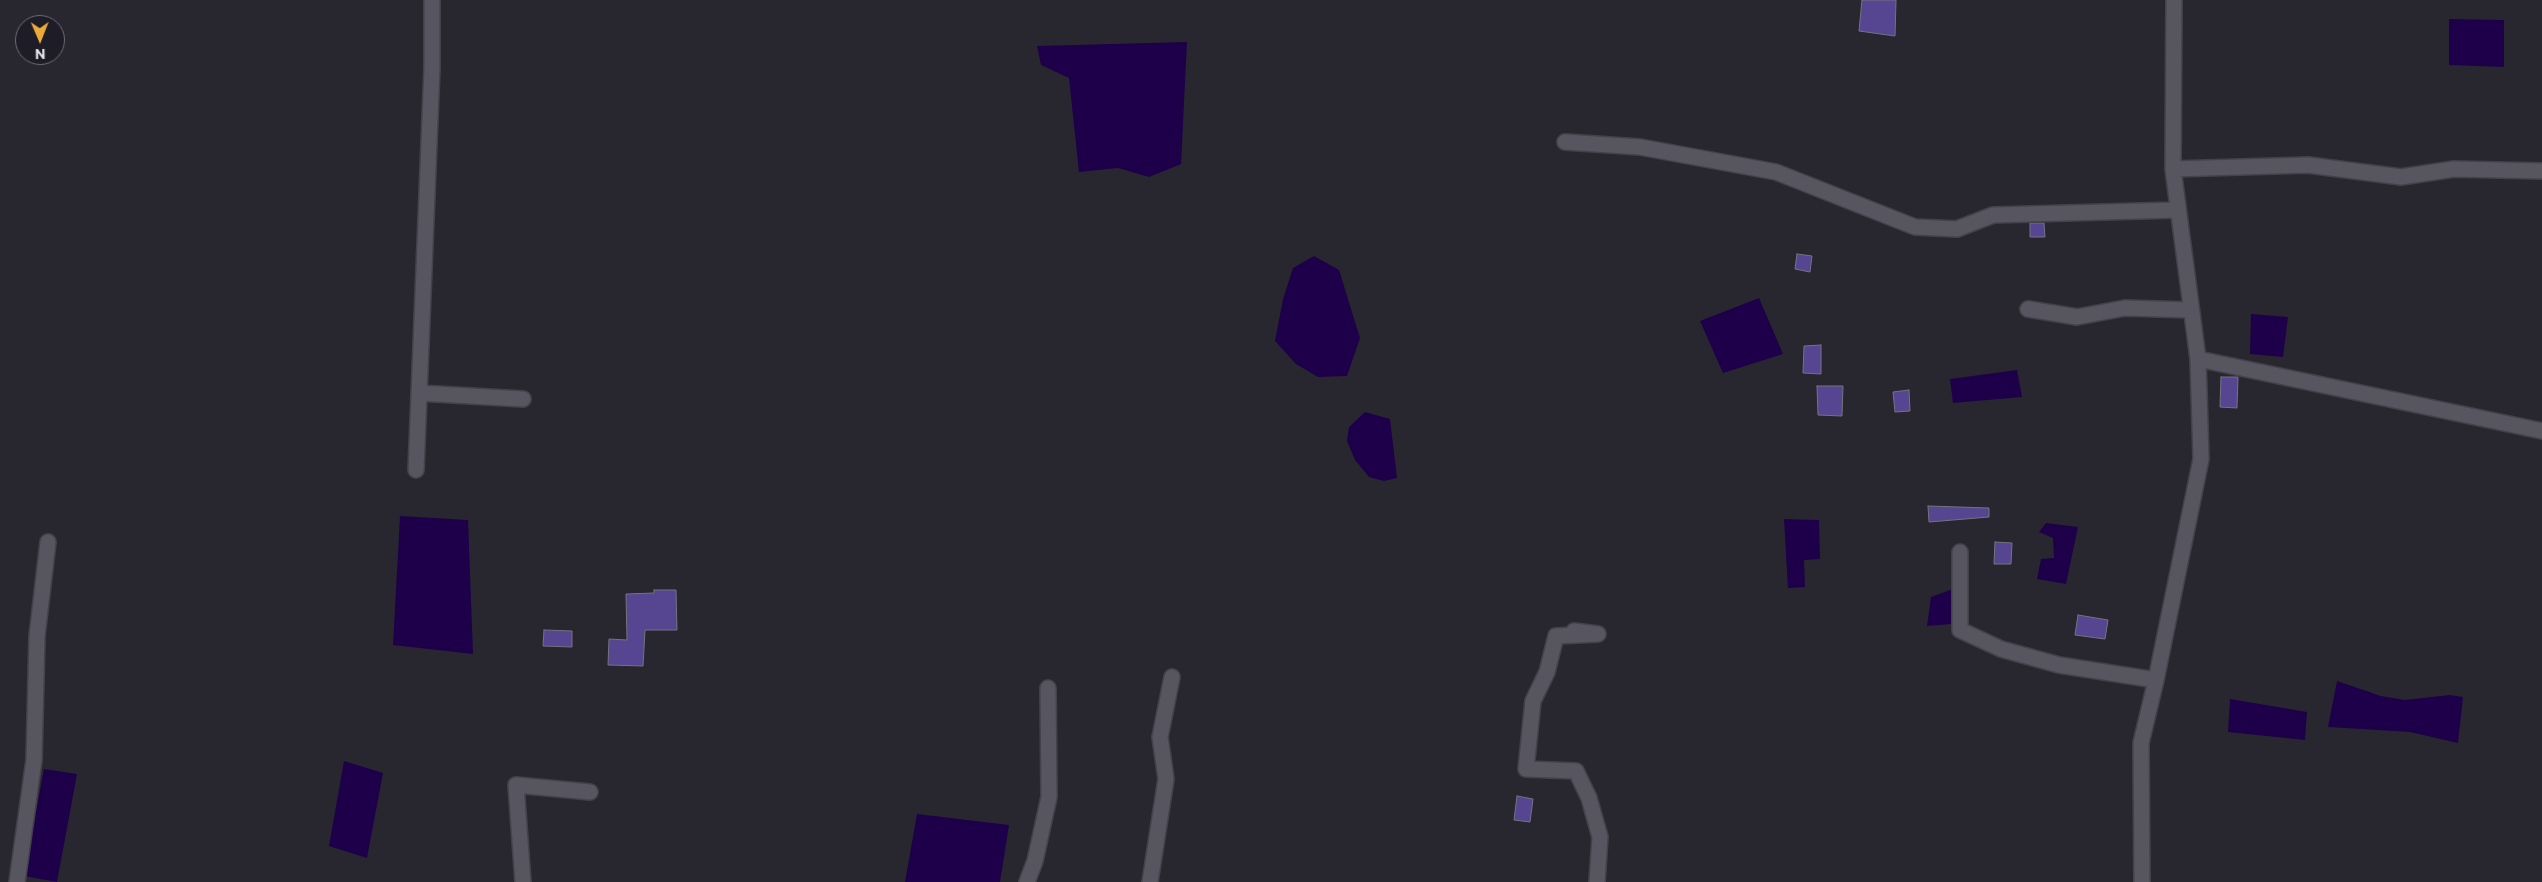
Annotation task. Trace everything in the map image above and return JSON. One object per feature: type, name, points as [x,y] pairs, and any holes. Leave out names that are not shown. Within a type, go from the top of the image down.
[{"type":"street","points":[[416,470],[432,68],[432,0]]},
{"type":"street","points":[[2142,882],[2141,743],[2156,680],[2201,458],[2198,359],[2173,169],[2174,0]]},
{"type":"street","points":[[1565,142],[1640,147],[1776,172],[1915,227],[1957,229],[1993,215],[2178,210]]},
{"type":"street","points":[[2173,169],[2308,165],[2401,177],[2454,169],[2542,171]]},
{"type":"street","points":[[2028,309],[2077,318],[2125,308],[2191,310]]},
{"type":"street","points":[[2198,359],[2542,431]]},
{"type":"street","points":[[419,393],[523,399]]},
{"type":"street","points":[[17,882],[34,760],[37,636],[48,542]]},
{"type":"street","points":[[1960,552],[1960,630],[2001,649],[2059,665],[2156,680]]},
{"type":"street","points":[[1574,631],[1598,634],[1556,636],[1548,672],[1533,701],[1526,769],[1576,771],[1589,798],[1600,837],[1597,882]]},
{"type":"street","points":[[1150,882],[1166,779],[1160,737],[1172,678]]},
{"type":"street","points":[[1027,882],[1035,861],[1049,797],[1048,688]]},
{"type":"street","points":[[523,882],[516,785],[590,792]]},
{"type":"shaded area","points":[[2449,19],[2504,20],[2504,67],[2449,65]]},
{"type":"shaded area","points":[[1187,42],[1181,164],[1149,177],[1118,168],[1079,172],[1069,78],[1041,65],[1037,46]]},
{"type":"shaded area","points":[[1314,256],[1339,270],[1360,338],[1347,376],[1318,377],[1296,364],[1275,341],[1283,299],[1293,268]]},
{"type":"shaded area","points":[[1759,298],[1783,354],[1723,373],[1700,321]]},
{"type":"shaded area","points":[[2251,314],[2288,317],[2283,357],[2250,354]]},
{"type":"shaded area","points":[[2017,370],[2022,397],[1953,403],[1950,379]]},
{"type":"shaded area","points":[[1365,412],[1390,419],[1397,478],[1384,481],[1369,477],[1355,460],[1347,441],[1349,427]]},
{"type":"shaded area","points":[[400,516],[468,520],[473,654],[393,645]]},
{"type":"shaded area","points":[[1784,519],[1819,520],[1820,559],[1804,560],[1805,587],[1788,588]]},
{"type":"shaded area","points":[[2046,523],[2078,527],[2066,584],[2037,579],[2041,559],[2054,558],[2053,538],[2039,532]]},
{"type":"shaded area","points":[[1953,589],[1951,624],[1927,626],[1931,597]]},
{"type":"shaded area","points":[[2337,681],[2381,696],[2405,700],[2450,695],[2463,697],[2458,743],[2410,732],[2328,727]]},
{"type":"shaded area","points":[[2230,699],[2307,712],[2305,740],[2228,732]]},
{"type":"shaded area","points":[[344,761],[383,773],[367,858],[329,846]]},
{"type":"shaded area","points":[[44,769],[77,774],[57,882],[24,876]]},
{"type":"shaded area","points":[[917,814],[1009,825],[1000,882],[905,882]]},
{"type":"building","points":[[1862,0],[1896,0],[1895,36],[1859,31]]},
{"type":"building","points":[[2030,223],[2044,223],[2045,237],[2030,237]]},
{"type":"building","points":[[1797,254],[1812,256],[1810,272],[1795,269]]},
{"type":"building","points":[[1821,345],[1821,374],[1803,373],[1804,346]]},
{"type":"building","points":[[2221,377],[2238,377],[2237,408],[2220,407]]},
{"type":"building","points":[[1817,386],[1843,386],[1842,416],[1818,415]]},
{"type":"building","points":[[1909,390],[1910,411],[1895,412],[1893,392]]},
{"type":"building","points":[[1928,506],[1989,508],[1989,517],[1929,522]]},
{"type":"building","points":[[1995,542],[2012,543],[2011,564],[1994,564]]},
{"type":"building","points":[[654,590],[676,590],[677,630],[645,630],[643,666],[608,665],[609,639],[627,640],[626,594],[654,593]]},
{"type":"building","points":[[2078,615],[2108,620],[2105,639],[2075,635]]},
{"type":"building","points":[[544,630],[572,631],[572,647],[543,646]]},
{"type":"building","points":[[1517,796],[1533,799],[1530,822],[1514,820]]}]
